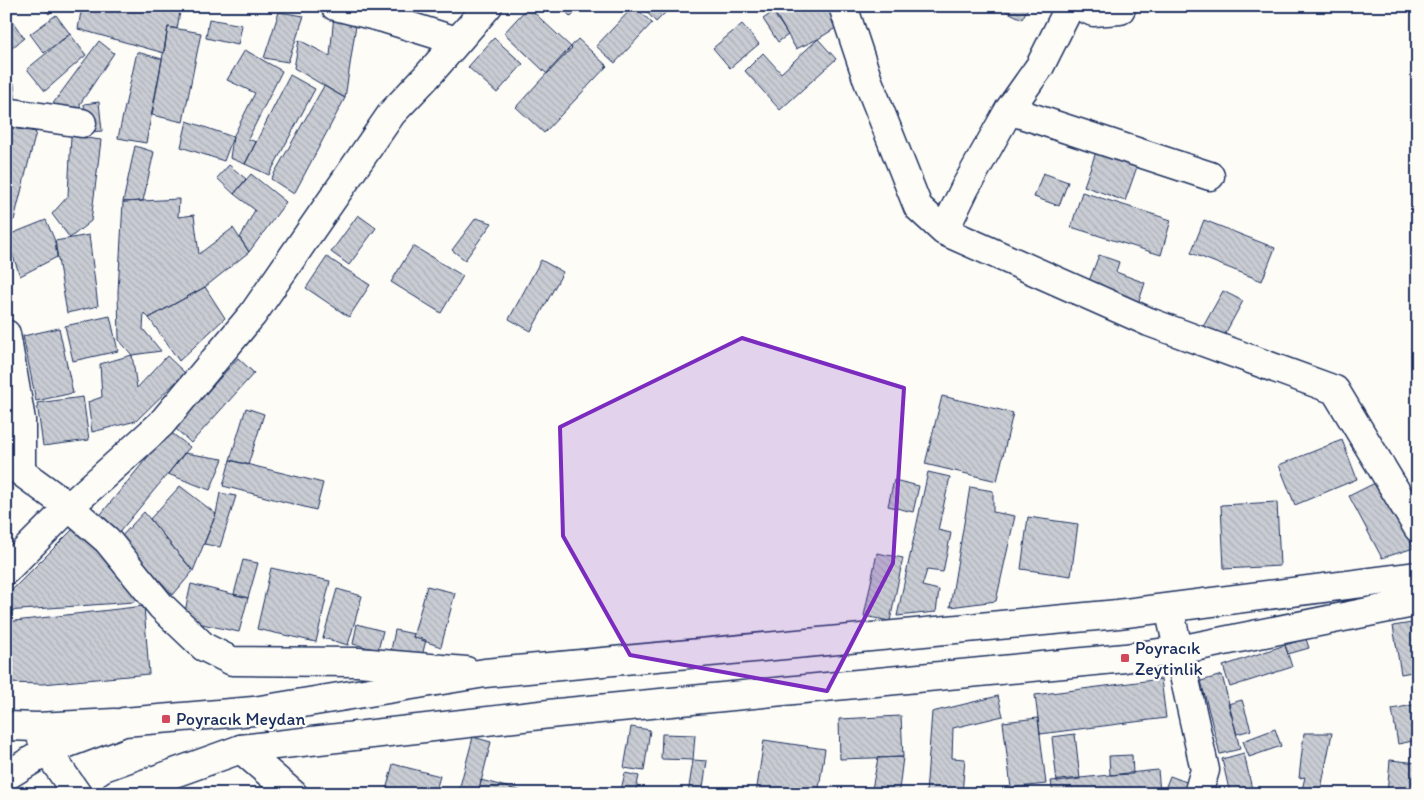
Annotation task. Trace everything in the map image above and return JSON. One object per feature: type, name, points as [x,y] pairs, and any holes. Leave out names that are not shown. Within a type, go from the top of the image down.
[{"type":"street","points":[[335,6],[383,18],[457,41]]},
{"type":"street","points":[[6,570],[69,507],[161,424],[247,321],[392,113],[488,6]]},
{"type":"street","points":[[843,6],[868,81],[918,207],[944,231],[1149,322],[1335,390],[1418,528]]},
{"type":"street","points":[[944,231],[964,188],[1009,110],[1040,66],[1070,6]]},
{"type":"street","points":[[1080,6],[1093,12],[1120,10],[1122,6]]},
{"type":"street","points":[[1009,110],[1210,176]]},
{"type":"street","points":[[6,112],[82,123]]},
{"type":"street","points":[[6,334],[21,472],[69,507],[107,540],[161,606],[204,647],[232,661],[358,662],[485,673]]},
{"type":"street","points":[[6,726],[42,739],[124,722],[254,711],[485,673],[1169,608],[1418,576]]},
{"type":"street","points":[[116,794],[242,749],[558,713],[1179,650],[1418,602]]},
{"type":"street","points":[[1169,608],[1205,770],[1198,794]]},
{"type":"street","points":[[6,776],[42,739]]},
{"type":"street","points":[[42,739],[77,794]]},
{"type":"street","points":[[242,749],[293,794]]},
{"type":"highlighted area","points":[[742,338],[904,388],[893,563],[827,691],[630,655],[563,536],[560,427]]},
{"type":"building","points":[[41,6],[57,6],[49,14]]},
{"type":"building","points":[[82,6],[181,6],[177,29],[168,27],[164,53],[78,29]]},
{"type":"building","points":[[560,6],[581,6],[571,17]]},
{"type":"building","points":[[634,6],[652,23],[615,63],[596,46]]},
{"type":"building","points":[[641,6],[672,6],[656,22]]},
{"type":"building","points":[[771,6],[833,6],[842,24],[818,39],[796,49]]},
{"type":"building","points":[[996,6],[1029,6],[1022,19]]},
{"type":"building","points":[[528,7],[572,48],[547,74],[504,33]]},
{"type":"building","points":[[6,12],[24,38],[6,53]]},
{"type":"building","points":[[279,12],[304,16],[288,62],[264,58]]},
{"type":"building","points":[[773,12],[788,35],[778,42],[763,19]]},
{"type":"building","points":[[56,15],[70,34],[44,53],[30,34]]},
{"type":"building","points":[[334,15],[357,18],[345,98],[294,68],[299,40],[330,56]]},
{"type":"building","points":[[209,19],[242,25],[238,45],[206,38]]},
{"type":"building","points":[[742,24],[759,44],[730,68],[713,48]]},
{"type":"building","points":[[168,27],[201,33],[183,122],[152,115]]},
{"type":"building","points":[[70,34],[86,55],[45,91],[27,69]]},
{"type":"building","points":[[494,38],[523,64],[497,93],[468,67]]},
{"type":"building","points":[[578,39],[607,66],[544,133],[516,107]]},
{"type":"building","points":[[818,39],[836,59],[780,110],[745,71],[763,53],[781,73]]},
{"type":"building","points":[[99,41],[114,53],[80,104],[81,115],[46,113]]},
{"type":"building","points":[[245,50],[282,71],[248,139],[256,142],[245,164],[230,158],[233,137],[255,93],[227,80]]},
{"type":"building","points":[[137,52],[162,59],[146,143],[118,138]]},
{"type":"building","points":[[290,75],[315,89],[269,175],[245,164]]},
{"type":"building","points":[[14,83],[16,104],[6,104],[6,84]]},
{"type":"building","points":[[324,86],[345,98],[294,194],[271,179]]},
{"type":"building","points":[[99,102],[102,131],[87,132],[84,104]]},
{"type":"building","points":[[187,121],[233,137],[224,161],[181,147]]},
{"type":"building","points":[[6,127],[36,132],[14,220],[6,222]]},
{"type":"building","points":[[71,136],[101,140],[91,221],[70,238],[52,214],[68,196]]},
{"type":"building","points":[[135,146],[154,152],[143,201],[123,202]]},
{"type":"building","points":[[1097,149],[1138,164],[1125,201],[1084,186]]},
{"type":"building","points":[[229,165],[246,179],[234,194],[217,178]]},
{"type":"building","points":[[1043,173],[1068,182],[1059,206],[1034,197]]},
{"type":"building","points":[[251,174],[286,202],[249,252],[240,238],[255,210],[234,194]]},
{"type":"building","points":[[1082,192],[1171,220],[1161,255],[1071,227]]},
{"type":"building","points":[[179,199],[178,217],[194,215],[199,254],[233,228],[249,252],[205,287],[149,318],[144,313],[143,329],[161,351],[132,355],[119,340],[118,292],[123,202]]},
{"type":"building","points":[[358,215],[376,228],[349,265],[331,252]]},
{"type":"building","points":[[476,218],[492,223],[465,260],[452,250]]},
{"type":"building","points":[[46,220],[55,241],[57,257],[20,276],[6,236]]},
{"type":"building","points":[[1204,220],[1275,248],[1262,281],[1191,253]]},
{"type":"building","points":[[89,235],[98,306],[67,313],[55,241]]},
{"type":"building","points":[[413,246],[463,276],[441,313],[391,282]]},
{"type":"building","points":[[1099,255],[1119,262],[1116,272],[1145,283],[1137,307],[1086,289]]},
{"type":"building","points":[[327,257],[370,285],[349,317],[306,288]]},
{"type":"building","points":[[541,260],[563,272],[531,331],[509,319]]},
{"type":"building","points":[[205,287],[225,318],[179,361],[149,318]]},
{"type":"building","points":[[1223,291],[1243,301],[1220,343],[1200,332]]},
{"type":"building","points":[[110,316],[118,351],[73,361],[65,326]]},
{"type":"building","points":[[59,328],[73,393],[36,401],[23,336]]},
{"type":"building","points":[[132,355],[137,388],[167,356],[185,373],[136,421],[92,432],[88,402],[102,397],[100,364]]},
{"type":"building","points":[[238,358],[254,373],[191,443],[175,428]]},
{"type":"building","points":[[942,396],[1013,413],[997,481],[925,464]]},
{"type":"building","points":[[83,397],[89,440],[43,446],[37,403]]},
{"type":"building","points":[[246,408],[264,414],[248,465],[230,460]]},
{"type":"building","points":[[169,431],[190,447],[117,535],[97,519]]},
{"type":"building","points":[[1342,440],[1357,479],[1295,505],[1279,465]]},
{"type":"building","points":[[184,453],[223,459],[210,490],[168,474]]},
{"type":"building","points":[[230,460],[323,483],[316,510],[223,486]]},
{"type":"building","points":[[928,472],[950,477],[938,530],[951,533],[943,572],[927,570],[922,586],[939,590],[936,612],[897,616]]},
{"type":"building","points":[[894,480],[919,486],[913,512],[888,506]]},
{"type":"building","points":[[1375,483],[1414,548],[1382,558],[1349,496]]},
{"type":"building","points":[[180,486],[216,514],[193,571],[150,519]]},
{"type":"building","points":[[970,487],[993,491],[993,512],[1015,516],[996,601],[950,607]]},
{"type":"building","points":[[220,493],[236,496],[220,547],[204,544],[216,514]]},
{"type":"building","points":[[1277,502],[1280,566],[1224,569],[1221,505]]},
{"type":"building","points":[[144,512],[193,571],[173,595],[120,538]]},
{"type":"building","points":[[1028,517],[1078,524],[1071,576],[1021,569]]},
{"type":"building","points":[[77,525],[142,595],[134,602],[6,611],[6,596]]},
{"type":"building","points":[[877,553],[903,558],[890,621],[864,616]]},
{"type":"building","points":[[243,560],[258,563],[248,598],[234,594]]},
{"type":"building","points":[[271,568],[330,581],[316,642],[257,629]]},
{"type":"building","points":[[191,584],[248,598],[239,632],[183,620]]},
{"type":"building","points":[[427,586],[455,593],[441,647],[413,637]]},
{"type":"building","points":[[337,589],[362,596],[348,645],[323,638]]},
{"type":"building","points":[[144,606],[149,674],[43,684],[6,683],[6,622]]},
{"type":"building","points":[[1418,622],[1418,671],[1401,674],[1393,626]]},
{"type":"building","points":[[357,624],[383,631],[378,650],[353,644]]},
{"type":"building","points":[[395,630],[414,634],[413,637],[426,640],[422,656],[391,650]]},
{"type":"building","points":[[1306,639],[1309,648],[1288,654],[1285,645]]},
{"type":"building","points":[[1285,645],[1292,667],[1230,687],[1223,666]]},
{"type":"building","points":[[1222,675],[1240,749],[1220,754],[1201,681]]},
{"type":"building","points":[[1161,679],[1166,718],[1040,734],[1035,695]]},
{"type":"building","points":[[998,696],[1003,716],[953,728],[952,758],[965,759],[962,794],[926,794],[932,712]]},
{"type":"building","points":[[1242,700],[1251,730],[1237,734],[1228,704]]},
{"type":"building","points":[[1418,704],[1418,740],[1398,744],[1392,709]]},
{"type":"building","points":[[901,716],[903,757],[840,759],[839,719]]},
{"type":"building","points":[[1038,718],[1046,784],[1011,788],[1003,722]]},
{"type":"building","points":[[631,727],[650,730],[644,771],[624,768]]},
{"type":"building","points":[[1275,729],[1281,746],[1249,757],[1243,741]]},
{"type":"building","points":[[1304,733],[1332,733],[1320,794],[1301,794],[1305,777],[1299,778]]},
{"type":"building","points":[[662,734],[695,735],[693,760],[661,759]]},
{"type":"building","points":[[1075,734],[1080,779],[1057,782],[1052,737]]},
{"type":"building","points":[[473,737],[491,742],[478,794],[459,790]]},
{"type":"building","points":[[764,740],[825,749],[818,794],[756,794]]},
{"type":"building","points":[[1244,753],[1253,794],[1230,794],[1222,759]]},
{"type":"building","points":[[1132,755],[1133,774],[1110,775],[1109,756]]},
{"type":"building","points":[[903,757],[899,790],[896,794],[871,794],[878,758]]},
{"type":"building","points":[[693,760],[707,761],[702,794],[688,794]]},
{"type":"building","points":[[1390,760],[1418,763],[1418,794],[1387,794]]},
{"type":"building","points":[[393,764],[440,776],[435,794],[385,794]]},
{"type":"building","points":[[1158,770],[1160,792],[1053,794],[1051,781]]},
{"type":"building","points":[[625,773],[639,776],[635,794],[620,794]]},
{"type":"building","points":[[1170,776],[1189,783],[1185,794],[1163,794]]},
{"type":"building","points":[[481,780],[528,793],[528,794],[478,794]]},
{"type":"building","points":[[1032,792],[1050,792],[1050,794],[1032,794]]},
{"type":"place","name":"Poyracık Zeytinlik","points":[[1125,658]]},
{"type":"place","name":"Poyracık Meydan","points":[[166,719]]}]
